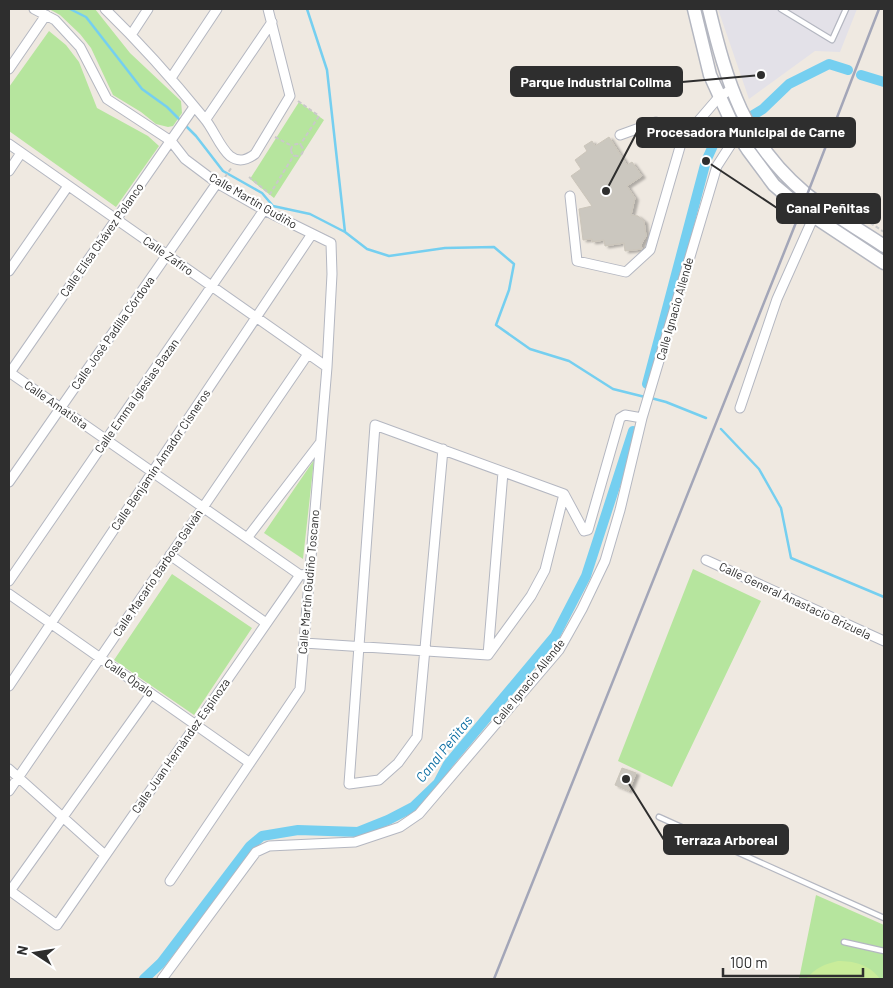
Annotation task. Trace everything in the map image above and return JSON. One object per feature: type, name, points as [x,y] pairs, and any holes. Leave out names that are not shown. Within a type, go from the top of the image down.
[{"type":"main road","points":[[694,9],[710,75],[719,97],[734,129],[774,185],[801,208],[884,263]]},
{"type":"main road","points":[[709,9],[732,89],[750,129],[785,175],[800,188],[884,246]]},
{"type":"street","name":"Calle Martín Gudiño","points":[[34,9],[55,20],[80,47],[108,99],[171,141],[184,159],[264,210],[331,243]]},
{"type":"street","points":[[105,9],[171,78],[206,119],[228,155],[236,160],[247,160],[255,154],[294,98],[268,9]]},
{"type":"street","points":[[131,35],[148,9]]},
{"type":"street","points":[[171,78],[216,9]]},
{"type":"street","points":[[9,69],[46,15]]},
{"type":"street","points":[[206,119],[272,22]]},
{"type":"street","points":[[570,196],[577,261],[626,272],[650,250],[682,140],[719,97],[732,89]]},
{"type":"street","name":"Calle Elisa Chávez Polanco","points":[[9,373],[194,107]]},
{"type":"street","points":[[620,135],[656,122],[682,140]]},
{"type":"street","name":"Calle Ignacio Allende","points":[[162,979],[256,852],[269,846],[356,842],[400,827],[419,814],[442,789],[559,650],[582,609],[605,561],[644,414],[717,166],[734,129]]},
{"type":"street","name":"Calle Zafiro","points":[[9,144],[327,367]]},
{"type":"street","points":[[9,171],[21,153]]},
{"type":"street","name":"Calle José Padilla Córdova","points":[[9,482],[220,181]]},
{"type":"street","points":[[9,270],[68,186]]},
{"type":"street","name":"Calle Emma Iglesias Bazan","points":[[9,581],[264,210]]},
{"type":"street","points":[[740,408],[777,299],[814,216]]},
{"type":"street","name":"Calle Benjamín Amador Cisneros","points":[[9,686],[312,234]]},
{"type":"street","name":"Calle Martín Gudiño Toscano","points":[[170,881],[300,689],[304,643],[304,574],[327,367],[332,274],[331,243]]},
{"type":"street","name":"Calle Macario Barbosa Galván","points":[[9,792],[308,354]]},
{"type":"street","name":"Calle Amatista","points":[[9,373],[248,538],[304,574]]},
{"type":"street","points":[[443,450],[418,737],[398,763],[379,780],[349,784],[375,425],[564,494],[584,531],[588,530],[620,418],[625,415],[644,414]]},
{"type":"street","points":[[248,538],[320,442]]},
{"type":"street","points":[[488,655],[503,472]]},
{"type":"street","points":[[488,655],[531,596],[545,570],[564,494]]},
{"type":"street","points":[[170,555],[266,623]]},
{"type":"street","name":"Calle General Anastacio Brizuela","points":[[706,560],[884,641]]},
{"type":"street","name":"Calle Juan Hernández Espinoza","points":[[9,891],[57,925],[266,623],[304,574]]},
{"type":"street","name":"Calle Ópalo","points":[[9,594],[250,763]]},
{"type":"street","points":[[304,643],[488,655]]},
{"type":"street","points":[[9,891],[151,694]]},
{"type":"street","points":[[9,769],[106,855]]},
{"type":"lane","points":[[781,9],[832,40],[846,9]]},
{"type":"lane","points":[[659,817],[884,918]]},
{"type":"lane","points":[[844,942],[884,952]]},
{"type":"path","points":[[294,98],[319,116],[300,145]]},
{"type":"path","points":[[275,137],[292,146],[295,144],[300,145]]},
{"type":"path","points":[[294,155],[298,156],[303,153],[300,145]]},
{"type":"path","points":[[292,146],[291,152],[294,155]]},
{"type":"path","points":[[249,177],[270,194],[294,155]]},
{"type":"path","points":[[220,181],[231,168]]},
{"type":"path","points":[[827,194],[884,232]]},
{"type":"shaded area","points":[[718,9],[857,9],[840,52],[815,51],[749,99]]},
{"type":"green space","points":[[49,9],[95,9],[130,53],[181,101],[182,113],[173,126],[168,127],[156,124],[141,112],[113,95],[91,48],[80,34],[60,15]]},
{"type":"green space","points":[[49,31],[66,45],[79,62],[97,108],[148,136],[159,146],[116,207],[9,131],[9,87]]},
{"type":"green space","points":[[299,102],[324,120],[274,198],[250,179]]},
{"type":"green space","points":[[314,460],[303,559],[264,533]]},
{"type":"green space","points":[[693,569],[761,601],[672,787],[618,761]]},
{"type":"green space","points":[[172,574],[252,628],[194,715],[114,660]]},
{"type":"green space","points":[[816,895],[884,925],[884,979],[799,979]]},
{"type":"green space","points":[[838,961],[867,967],[880,979],[806,979],[820,967]]},
{"type":"building","points":[[609,137],[627,165],[632,162],[642,176],[627,186],[635,198],[631,215],[638,216],[644,221],[646,236],[641,245],[642,249],[625,251],[624,243],[605,246],[604,240],[592,242],[592,239],[583,240],[579,209],[592,206],[571,176],[581,169],[575,160],[587,151],[584,146],[592,141],[595,146]]},
{"type":"building","points":[[622,768],[636,773],[629,791],[615,785]]},
{"type":"waterway","points":[[70,9],[86,17],[142,89],[167,107],[196,136],[223,171],[262,193],[273,206],[310,214],[345,232],[367,249],[389,256],[445,248],[494,247],[514,264],[509,290],[496,325],[530,349],[569,361],[613,389],[645,397]]},
{"type":"waterway","points":[[307,9],[327,70],[345,232]]},
{"type":"waterway","name":"Canal Peñitas","points":[[647,384],[706,161],[717,137],[763,109],[789,84],[829,64],[848,70]]},
{"type":"waterway","name":"Canal Peñitas","points":[[861,75],[884,82]]},
{"type":"waterway","points":[[651,398],[706,418]]},
{"type":"waterway","points":[[721,429],[759,469],[781,508],[791,558],[884,597]]},
{"type":"waterway","name":"Canal Peñitas","points":[[144,979],[161,963],[250,846],[262,836],[298,830],[358,832],[413,807],[438,783],[448,764],[555,636],[586,576],[633,431]]},
{"type":"railway","points":[[494,979],[807,195],[879,9]]},
{"type":"place","name":"Parque Industrial Colima","points":[[761,75]]},
{"type":"place","name":"Canal Peñitas","points":[[706,161]]},
{"type":"place","name":"Procesadora Municipal de Carne","points":[[606,191]]},
{"type":"place","name":"Terraza Arboreal","points":[[626,779]]}]
